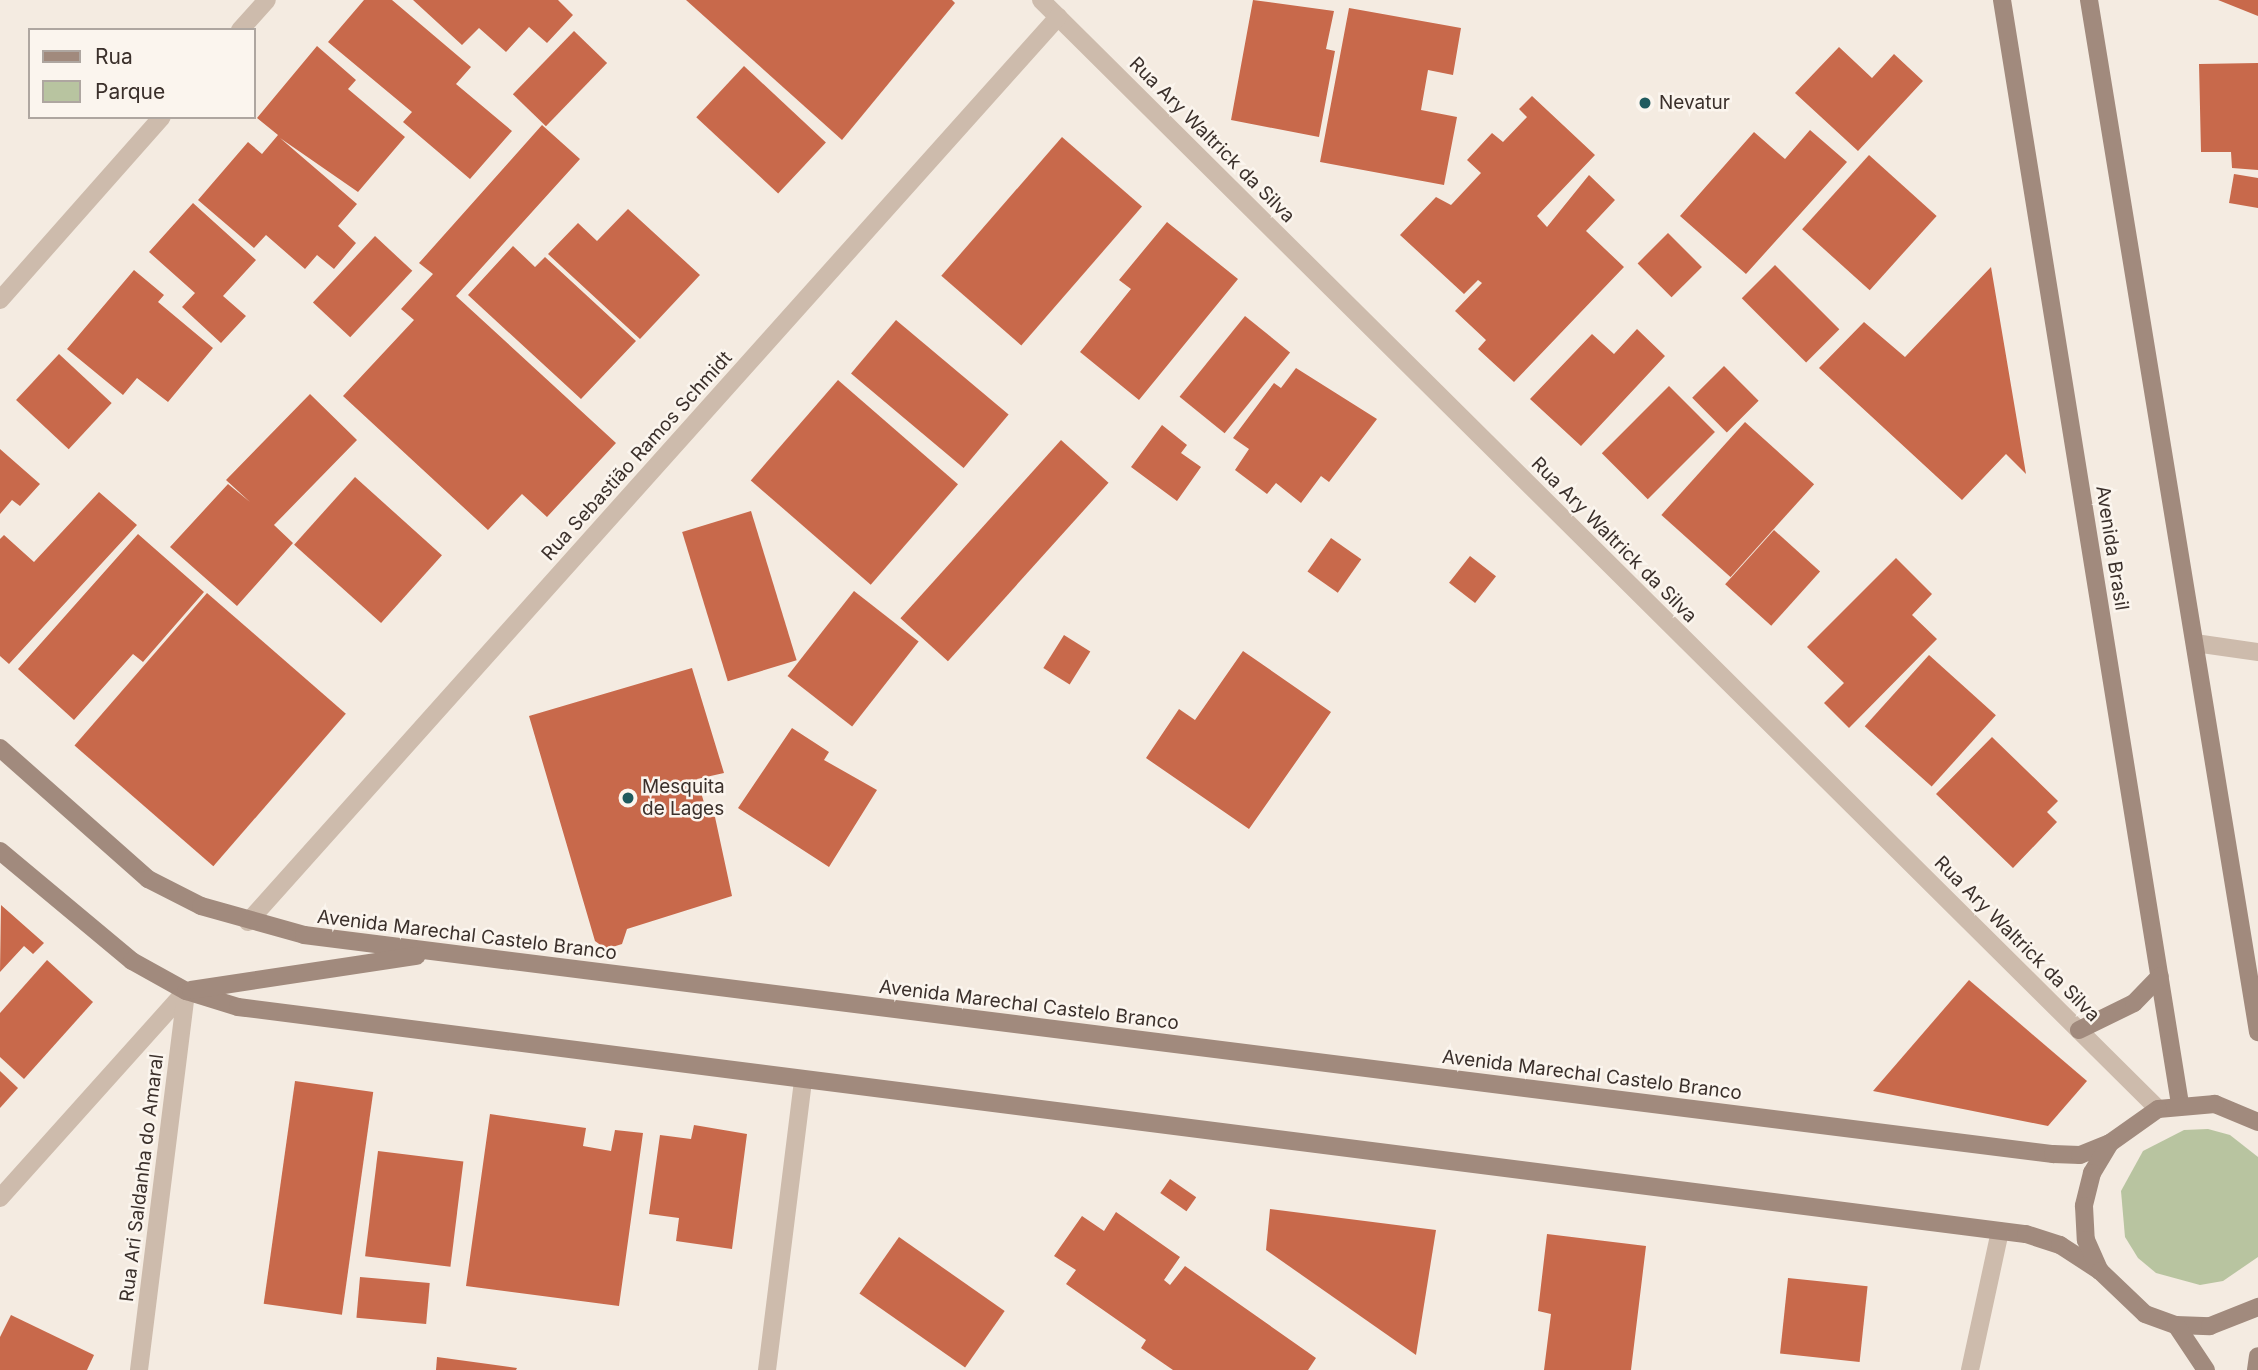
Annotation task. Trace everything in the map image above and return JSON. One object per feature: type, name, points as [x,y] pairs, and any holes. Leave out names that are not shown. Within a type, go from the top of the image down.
[{"type":"main road","name":"Avenida Brasil","points":[[2002,0],[2180,1104]]},
{"type":"main road","points":[[2089,0],[2258,1032]]},
{"type":"main road","name":"Avenida Marechal Castelo Branco","points":[[0,748],[148,879],[247,922],[436,953],[2053,1154],[2080,1155],[2110,1143]]},
{"type":"main road","points":[[0,850],[83,926],[186,991],[306,1019],[2000,1231],[2060,1245],[2100,1271],[2145,1314],[2176,1325],[2210,1326],[2258,1307]]},
{"type":"main road","points":[[186,991],[436,953]]},
{"type":"main road","points":[[2079,1030],[2134,1003],[2160,976]]},
{"type":"main road","points":[[2100,1271],[2087,1240],[2084,1206],[2092,1173],[2110,1143],[2158,1110],[2180,1104],[2214,1104],[2258,1122]]},
{"type":"main road","points":[[2176,1325],[2206,1370]]},
{"type":"main road","points":[[2256,1370],[2258,1356]]},
{"type":"street","points":[[242,28],[267,0]]},
{"type":"street","name":"Rua Ary Waltrick da Silva","points":[[1041,0],[2158,1110]]},
{"type":"street","name":"Rua Sebastião Ramos Schmidt","points":[[247,922],[1058,17]]},
{"type":"street","points":[[0,300],[160,119]]},
{"type":"street","points":[[2195,643],[2258,652]]},
{"type":"street","points":[[0,1198],[186,991]]},
{"type":"street","name":"Rua Ari Saldanha do Amaral","points":[[139,1370],[186,991]]},
{"type":"street","points":[[767,1370],[803,1081]]},
{"type":"street","points":[[1970,1370],[2000,1231]]},
{"type":"green space","points":[[2208,1129],[2230,1135],[2258,1157],[2258,1257],[2223,1281],[2200,1285],[2156,1273],[2138,1258],[2125,1237],[2121,1191],[2143,1151],[2184,1130]]},
{"type":"building","points":[[364,0],[392,0],[471,67],[456,84],[512,131],[470,179],[403,122],[412,112],[328,42]]},
{"type":"building","points":[[413,0],[558,0],[573,15],[547,43],[529,27],[506,52],[479,28],[462,45]]},
{"type":"building","points":[[686,0],[952,0],[955,3],[842,140]]},
{"type":"building","points":[[1253,0],[1334,11],[1326,49],[1335,51],[1319,137],[1231,120]]},
{"type":"building","points":[[2218,0],[2258,0],[2258,16]]},
{"type":"building","points":[[1349,8],[1461,28],[1453,75],[1428,70],[1421,110],[1457,117],[1444,185],[1320,162]]},
{"type":"building","points":[[574,31],[607,63],[546,126],[513,94]]},
{"type":"building","points":[[317,46],[356,80],[348,89],[405,137],[358,192],[280,138],[357,204],[338,226],[356,243],[334,269],[317,255],[305,269],[266,235],[254,248],[198,200],[248,142],[262,154],[278,135],[257,118]]},
{"type":"building","points":[[1839,47],[1872,78],[1894,54],[1923,81],[1858,151],[1795,93]]},
{"type":"building","points":[[2258,63],[2258,170],[2232,168],[2231,152],[2201,152],[2199,64]]},
{"type":"building","points":[[744,66],[826,142],[778,194],[696,117]]},
{"type":"building","points":[[1532,96],[1595,155],[1537,216],[1547,227],[1589,175],[1615,200],[1586,231],[1624,267],[1514,382],[1478,349],[1486,340],[1455,311],[1482,283],[1478,280],[1464,294],[1400,235],[1436,197],[1451,205],[1481,173],[1467,160],[1492,133],[1503,142],[1527,117],[1519,109]]},
{"type":"building","points":[[542,125],[580,159],[456,296],[616,443],[547,517],[522,494],[488,530],[343,396],[414,320],[401,309],[433,274],[419,263]]},
{"type":"building","points":[[1810,130],[1847,162],[1746,274],[1680,216],[1754,132],[1785,159]]},
{"type":"building","points":[[1062,137],[1142,207],[1021,345],[941,276]]},
{"type":"building","points":[[1869,155],[1937,216],[1870,290],[1802,229]]},
{"type":"building","points":[[2234,174],[2258,178],[2258,208],[2229,203]]},
{"type":"building","points":[[193,203],[256,260],[223,296],[246,316],[221,343],[182,307],[195,293],[149,252]]},
{"type":"building","points":[[628,209],[700,275],[640,339],[548,254],[578,223],[597,241]]},
{"type":"building","points":[[1167,222],[1238,279],[1139,400],[1080,352],[1131,289],[1119,280]]},
{"type":"building","points":[[1668,233],[1702,267],[1672,297],[1638,263]]},
{"type":"building","points":[[375,236],[412,271],[350,337],[313,303]]},
{"type":"building","points":[[513,246],[535,267],[545,257],[636,341],[581,399],[468,295]]},
{"type":"building","points":[[1775,265],[1839,329],[1806,363],[1742,298]]},
{"type":"building","points":[[1991,267],[2026,474],[2006,454],[1962,500],[1819,368],[1864,322],[1905,357]]},
{"type":"building","points":[[134,270],[164,295],[158,302],[213,348],[168,402],[137,378],[123,395],[67,349]]},
{"type":"building","points":[[1245,316],[1290,353],[1225,433],[1180,397]]},
{"type":"building","points":[[896,320],[1009,414],[964,468],[851,374]]},
{"type":"building","points":[[1637,329],[1665,356],[1581,446],[1530,399],[1592,334],[1614,354]]},
{"type":"building","points":[[59,354],[112,403],[69,449],[16,400]]},
{"type":"building","points":[[1724,366],[1759,401],[1727,432],[1692,398]]},
{"type":"building","points":[[1296,368],[1377,419],[1329,482],[1321,476],[1301,503],[1276,483],[1267,494],[1235,470],[1249,449],[1233,438],[1274,383],[1281,388]]},
{"type":"building","points":[[838,380],[958,484],[871,585],[751,480]]},
{"type":"building","points":[[1669,386],[1715,432],[1648,499],[1602,453]]},
{"type":"building","points":[[310,394],[357,440],[274,525],[293,543],[237,606],[170,547],[228,484],[250,502],[226,480]]},
{"type":"building","points":[[1745,422],[1814,484],[1730,577],[1661,515]]},
{"type":"building","points":[[1162,425],[1187,445],[1181,453],[1201,467],[1177,501],[1131,467]]},
{"type":"building","points":[[1061,440],[1109,483],[948,661],[900,618]]},
{"type":"building","points":[[0,449],[40,484],[20,506],[12,500],[0,514]]},
{"type":"building","points":[[355,477],[442,555],[381,623],[294,545]]},
{"type":"building","points":[[99,492],[137,525],[9,664],[0,656],[0,539],[4,535],[34,562]]},
{"type":"building","points":[[751,511],[797,660],[728,681],[682,532]]},
{"type":"building","points":[[1774,530],[1820,571],[1771,626],[1725,584]]},
{"type":"building","points":[[138,534],[204,592],[143,662],[133,654],[74,720],[18,669]]},
{"type":"building","points":[[1331,538],[1361,559],[1338,593],[1307,572]]},
{"type":"building","points":[[1470,556],[1496,576],[1475,603],[1449,583]]},
{"type":"building","points":[[1896,558],[1932,594],[1912,615],[1937,639],[1849,728],[1824,703],[1844,683],[1807,647]]},
{"type":"building","points":[[854,591],[919,641],[852,727],[788,676]]},
{"type":"building","points":[[207,593],[346,714],[213,866],[74,745]]},
{"type":"building","points":[[1064,635],[1090,651],[1070,685],[1043,668]]},
{"type":"building","points":[[1243,651],[1331,712],[1249,829],[1146,758],[1179,709],[1195,720]]},
{"type":"building","points":[[1929,655],[1996,715],[1932,787],[1865,726]]},
{"type":"building","name":"Mesquita de Lages","points":[[692,668],[724,773],[697,779],[708,816],[715,817],[732,896],[627,929],[622,944],[606,949],[595,941],[529,716]]},
{"type":"building","points":[[792,728],[829,752],[824,760],[877,790],[829,867],[738,808]]},
{"type":"building","points":[[1992,737],[2058,801],[2047,812],[2057,822],[2013,868],[1936,794]]},
{"type":"building","points":[[1,905],[44,943],[33,954],[24,946],[0,972]]},
{"type":"building","points":[[47,960],[93,1002],[24,1079],[0,1057],[0,1013]]},
{"type":"building","points":[[1969,980],[2087,1081],[2048,1126],[1873,1091]]},
{"type":"building","points":[[0,1071],[18,1088],[0,1108]]},
{"type":"building","points":[[295,1081],[373,1092],[342,1315],[264,1304]]},
{"type":"building","points":[[490,1114],[586,1128],[583,1146],[611,1151],[615,1130],[643,1133],[619,1306],[466,1286]]},
{"type":"building","points":[[694,1125],[747,1134],[732,1249],[676,1241],[679,1218],[649,1214],[660,1135],[691,1139]]},
{"type":"building","points":[[378,1151],[463,1161],[450,1267],[365,1256]]},
{"type":"building","points":[[1170,1179],[1196,1197],[1186,1211],[1160,1193]]},
{"type":"building","points":[[1270,1209],[1436,1230],[1416,1355],[1266,1250]]},
{"type":"building","points":[[1116,1212],[1180,1257],[1164,1280],[1170,1285],[1185,1266],[1316,1358],[1308,1370],[1173,1370],[1141,1348],[1146,1340],[1066,1284],[1076,1270],[1054,1256],[1082,1216],[1104,1231]]},
{"type":"building","points":[[1547,1234],[1646,1246],[1631,1370],[1544,1370],[1551,1314],[1538,1311]]},
{"type":"building","points":[[899,1237],[1005,1311],[965,1368],[859,1294]]},
{"type":"building","points":[[360,1277],[430,1283],[426,1324],[356,1318]]},
{"type":"building","points":[[1788,1278],[1868,1286],[1860,1362],[1780,1354]]},
{"type":"building","points":[[11,1315],[94,1355],[87,1370],[0,1370],[0,1337]]},
{"type":"building","points":[[437,1357],[517,1368],[436,1370]]},
{"type":"place","name":"Nevatur","points":[[1645,103]]},
{"type":"place","name":"Mesquita de Lages","points":[[628,798]]}]
